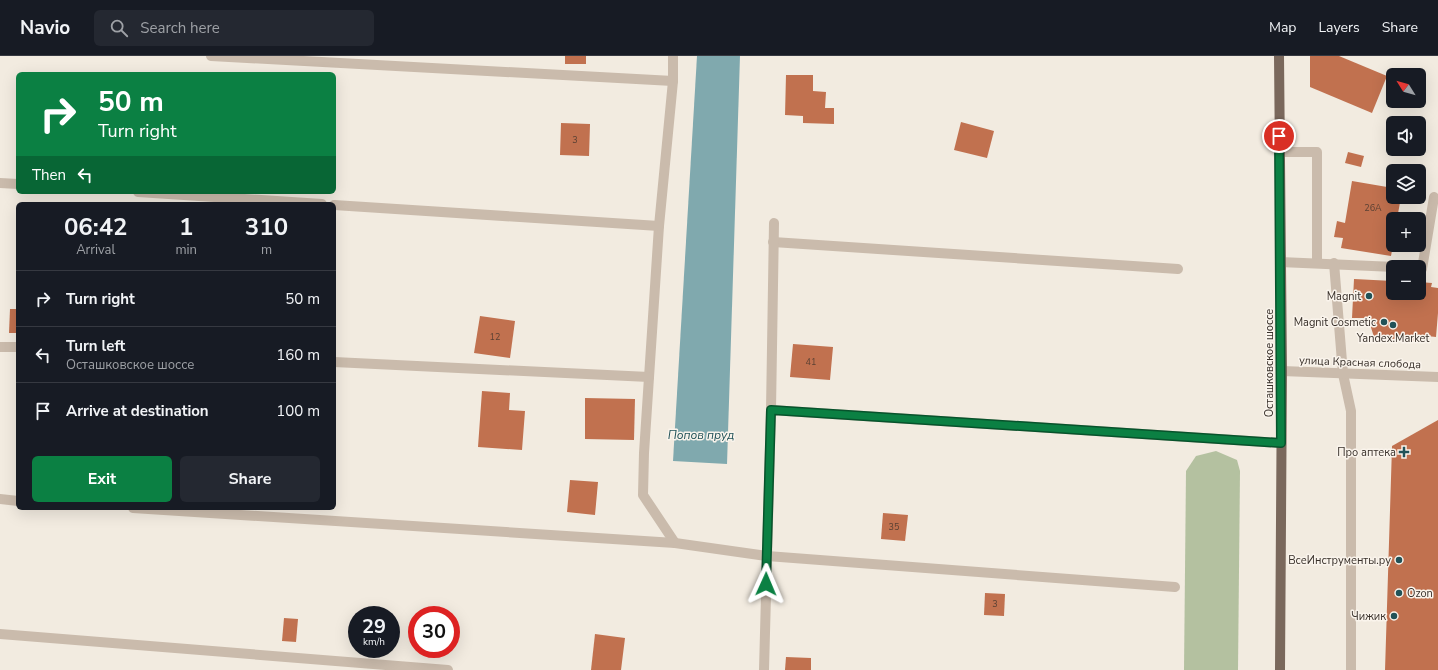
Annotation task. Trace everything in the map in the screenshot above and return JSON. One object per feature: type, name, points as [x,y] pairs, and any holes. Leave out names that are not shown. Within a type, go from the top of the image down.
[{"type":"main road","name":"Осташковское шоссе","points":[[1279,56],[1282,372],[1280,670]]},
{"type":"street","points":[[212,56],[673,81]]},
{"type":"street","points":[[673,56],[673,81],[659,226],[643,495],[675,543]]},
{"type":"street","points":[[1279,152],[1317,152],[1317,262]]},
{"type":"street","points":[[0,183],[16,184]]},
{"type":"street","points":[[169,194],[291,202]]},
{"type":"street","points":[[1424,260],[1434,197]]},
{"type":"street","points":[[336,205],[659,226]]},
{"type":"street","points":[[764,670],[774,223]]},
{"type":"street","points":[[773,242],[1178,269]]},
{"type":"street","points":[[1280,262],[1317,262],[1386,266]]},
{"type":"street","points":[[1334,263],[1343,374],[1351,411],[1351,670]]},
{"type":"street","points":[[0,347],[16,347]]},
{"type":"street","points":[[336,362],[649,377]]},
{"type":"street","name":"улица Красная слобода","points":[[1282,372],[1438,377]]},
{"type":"street","points":[[771,410],[1281,443]]},
{"type":"street","points":[[0,500],[16,501]]},
{"type":"street","points":[[164,510],[675,543],[767,556],[1175,587]]},
{"type":"street","points":[[0,634],[448,670]]},
{"type":"green space","points":[[1216,451],[1237,460],[1240,471],[1238,670],[1184,670],[1186,471],[1196,456]]},
{"type":"water","name":"Попов пруд","points":[[697,56],[740,56],[727,464],[673,461]]},
{"type":"building","points":[[565,56],[586,56],[586,64],[565,64]]},
{"type":"building","points":[[1310,56],[1339,56],[1386,76],[1372,113],[1310,87]]},
{"type":"building","points":[[786,75],[813,75],[813,91],[826,92],[825,108],[834,108],[834,124],[803,123],[803,116],[785,115]]},
{"type":"building","points":[[961,122],[994,131],[987,158],[954,150]]},
{"type":"building","points":[[561,123],[590,124],[589,156],[560,155]]},
{"type":"building","points":[[1348,152],[1364,156],[1361,167],[1345,163]]},
{"type":"building","points":[[1352,181],[1386,187],[1386,204],[1400,204],[1398,212],[1386,212],[1386,252],[1392,252],[1391,256],[1341,248],[1343,238],[1334,237],[1337,221],[1345,223]]},
{"type":"building","points":[[1354,279],[1386,281],[1386,300],[1426,300],[1426,283],[1432,283],[1431,287],[1438,288],[1436,337],[1427,336],[1427,342],[1374,337],[1368,318],[1352,318]]},
{"type":"building","points":[[10,309],[16,309],[16,333],[9,333]]},
{"type":"building","points":[[480,316],[515,321],[510,358],[474,353]]},
{"type":"building","points":[[793,344],[833,347],[830,380],[790,377]]},
{"type":"building","points":[[482,391],[510,393],[509,410],[525,411],[522,450],[478,447]]},
{"type":"building","points":[[585,398],[635,399],[634,440],[585,439]]},
{"type":"building","points":[[1438,420],[1438,670],[1385,670],[1392,446]]},
{"type":"building","points":[[570,480],[598,482],[595,515],[567,512]]},
{"type":"building","points":[[883,513],[908,515],[905,541],[881,539]]},
{"type":"building","points":[[985,593],[1005,594],[1004,616],[984,615]]},
{"type":"building","points":[[284,618],[298,619],[296,642],[282,641]]},
{"type":"building","points":[[595,634],[625,638],[621,670],[591,670]]},
{"type":"building","points":[[786,657],[811,658],[811,670],[785,670]]},
{"type":"place","name":"Magnit","points":[[1369,296]]},
{"type":"place","name":"Magnit Cosmetic","points":[[1384,322]]},
{"type":"place","name":"Yandex.Market","points":[[1393,325]]},
{"type":"place","name":"Про аптека","points":[[1404,452]]},
{"type":"place","name":"ВсеИнструменты.ру","points":[[1399,560]]},
{"type":"place","name":"Ozon","points":[[1399,593]]},
{"type":"place","name":"Чижик","points":[[1394,616]]},
{"type":"route","points":[[766,584],[771,410],[1281,443],[1282,372],[1279,136]]}]
